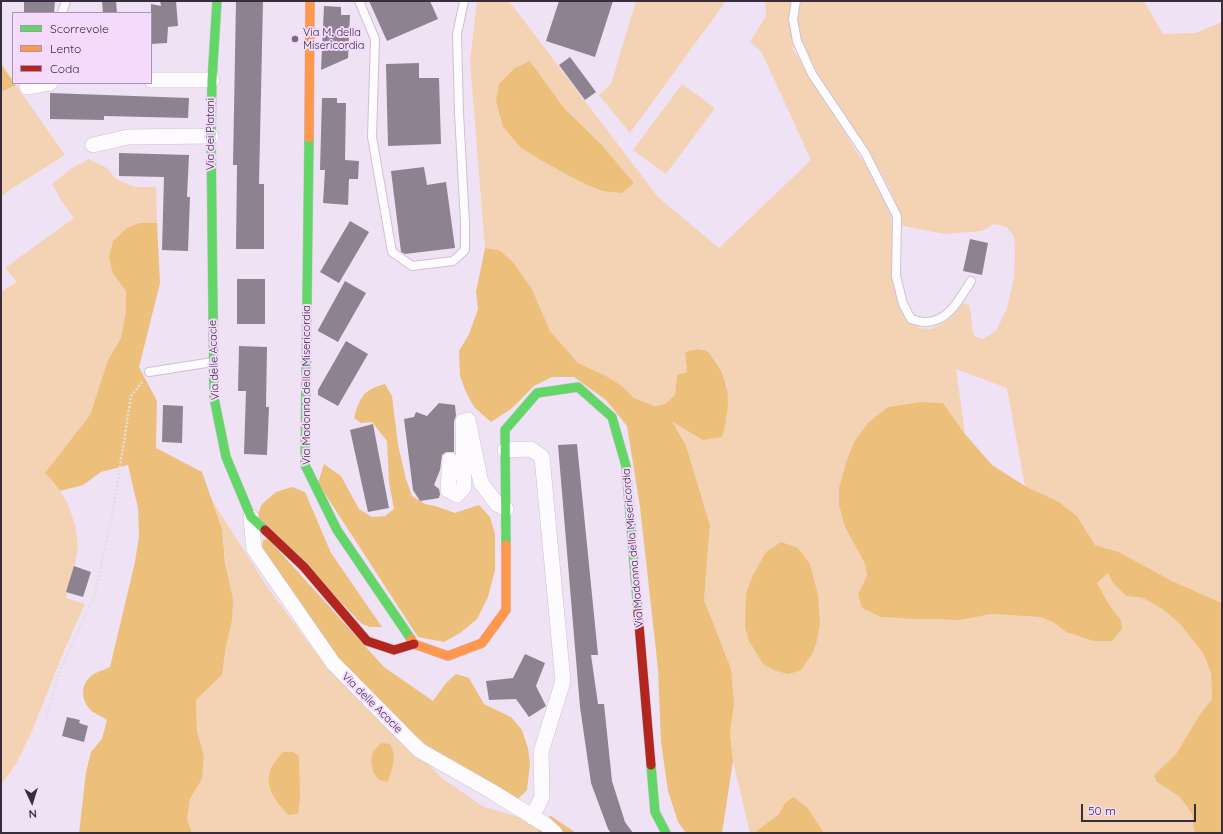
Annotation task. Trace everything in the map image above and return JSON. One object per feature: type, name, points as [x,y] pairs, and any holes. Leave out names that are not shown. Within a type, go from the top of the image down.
[{"type":"main road","name":"Via dei Platani","points":[[212,268],[212,80],[217,1]]},
{"type":"main road","name":"Via Madonna della Misericordia","points":[[310,1],[305,465],[337,530],[414,644],[448,656],[482,644],[506,610],[505,430],[537,393],[578,387],[612,417],[626,466],[655,812],[666,833]]},
{"type":"main road","name":"Via delle Acacie","points":[[212,268],[214,398],[226,458],[251,517],[304,567],[367,642],[394,650],[414,644]]},
{"type":"street","points":[[152,80],[212,80]]},
{"type":"street","points":[[27,87],[44,84]]},
{"type":"street","points":[[93,145],[128,137],[211,136]]},
{"type":"street","points":[[450,460],[448,490],[457,495],[464,487],[463,421],[468,420],[482,483],[497,504],[506,508]]},
{"type":"street","points":[[505,450],[531,449],[542,457],[563,680],[541,752],[542,797],[532,817]]},
{"type":"street","name":"Via delle Acacie","points":[[251,517],[254,549],[333,663],[419,750],[546,825],[555,833]]},
{"type":"lane","points":[[62,12],[66,1]]},
{"type":"lane","points":[[359,1],[376,38],[372,137],[392,252],[412,266],[453,261],[465,250],[457,34],[464,1]]},
{"type":"lane","points":[[796,1],[792,19],[797,40],[812,74],[866,153],[897,216],[896,276],[904,304],[911,319],[926,323],[940,318],[950,312],[971,281]]},
{"type":"lane","points":[[149,372],[214,361]]},
{"type":"path","points":[[45,723],[60,670],[95,594],[114,505],[131,396],[149,372]]},
{"type":"shaded area","points":[[477,1],[509,1],[658,197],[719,248],[811,160],[761,51],[750,42],[766,16],[765,1],[1144,1],[1163,34],[1195,33],[1222,22],[1222,603],[1172,581],[1119,552],[1095,545],[1077,516],[1059,502],[1025,486],[1007,388],[956,369],[965,434],[943,403],[845,527],[865,564],[867,576],[858,594],[918,619],[960,620],[991,614],[1040,617],[1053,622],[1066,632],[1121,620],[1108,603],[1097,583],[1108,572],[1113,583],[1126,596],[1143,598],[1164,610],[1180,624],[1203,653],[1211,673],[1212,699],[1200,714],[1176,754],[1154,775],[1157,782],[1180,797],[1192,814],[1194,831],[1196,833],[824,833],[807,807],[785,803],[779,814],[754,833],[750,833],[733,761],[730,733],[734,705],[715,631],[704,600],[710,525],[686,444],[673,421],[727,420],[727,385],[718,364],[707,351],[702,349],[685,352],[687,372],[677,375],[675,395],[665,404],[654,406],[634,398],[622,386],[608,377],[578,363],[550,331],[532,289],[513,262],[499,250],[485,248],[470,62]],"holes":[[[791,46],[809,59],[823,85],[859,137],[891,191],[903,226],[944,234],[982,231],[994,224],[1007,227],[1014,237],[1014,278],[1007,308],[996,331],[983,339],[974,336],[969,305],[963,303],[951,318],[932,329],[919,328],[904,313],[896,297],[893,273],[894,235],[890,211],[876,181]],[[530,61],[564,108],[602,145],[634,183],[622,193],[579,181],[521,148],[503,127],[496,102]]]},
{"type":"shaded area","points":[[636,1],[726,1],[630,133],[599,95],[611,84]]},
{"type":"shaded area","points":[[530,61],[564,108],[602,145],[634,183],[622,193],[602,191],[579,181],[544,162],[521,148],[503,127],[496,102],[499,84],[515,68]]},
{"type":"shaded area","points":[[1,64],[12,80],[12,84],[16,85],[1,92]]},
{"type":"shaded area","points":[[682,84],[715,108],[666,174],[633,150]]},
{"type":"shaded area","points":[[16,85],[65,155],[11,189],[1,197],[1,92]]},
{"type":"shaded area","points":[[89,159],[107,168],[116,179],[135,187],[156,187],[157,223],[140,223],[109,258],[113,274],[126,291],[126,311],[121,338],[108,360],[90,415],[54,462],[51,479],[66,500],[75,524],[78,547],[73,574],[66,598],[85,604],[64,651],[32,731],[16,764],[1,785],[1,292],[17,282],[5,268],[74,218],[52,184],[72,168]]},
{"type":"shaded area","points":[[140,223],[157,223],[160,283],[139,367],[157,401],[156,448],[202,472],[222,529],[225,562],[233,600],[232,621],[226,646],[222,675],[196,700],[197,731],[204,756],[202,779],[190,799],[187,819],[192,833],[79,833],[86,772],[91,752],[102,739],[107,720],[89,708],[84,700],[83,690],[84,685],[92,675],[110,667],[135,562],[139,536],[138,508],[128,465],[101,472],[83,485],[60,491],[45,473],[90,415],[108,360],[121,338],[126,311],[126,291],[113,274],[109,258],[113,241],[127,228]]},
{"type":"shaded area","points":[[485,248],[499,250],[513,262],[532,289],[550,331],[578,363],[608,377],[622,386],[634,398],[655,406],[665,404],[675,395],[677,375],[687,372],[685,352],[692,350],[702,349],[709,353],[720,369],[724,378],[727,387],[728,407],[722,437],[703,440],[673,422],[686,445],[710,525],[704,600],[731,669],[734,705],[730,733],[733,761],[722,833],[686,833],[678,822],[668,791],[661,742],[658,669],[640,507],[627,426],[606,400],[574,377],[552,377],[534,386],[511,409],[491,422],[474,407],[466,392],[460,376],[459,351],[469,334],[478,309],[476,292]]},
{"type":"shaded area","points":[[385,384],[392,396],[398,445],[406,479],[412,496],[425,504],[455,513],[479,505],[490,517],[495,534],[495,570],[488,597],[477,619],[460,633],[444,642],[418,637],[318,483],[324,464],[341,476],[359,509],[372,517],[385,516],[394,509],[389,482],[387,441],[372,422],[361,423],[354,418],[358,405],[364,395],[372,389]]},
{"type":"shaded area","points":[[922,402],[943,403],[965,434],[992,465],[1025,486],[1059,502],[1077,516],[1095,545],[1119,552],[1172,581],[1222,603],[1222,833],[1196,833],[1194,831],[1192,814],[1180,797],[1157,782],[1154,775],[1176,754],[1200,714],[1212,699],[1211,673],[1203,653],[1180,624],[1164,610],[1143,598],[1126,596],[1113,583],[1108,573],[1097,583],[1108,603],[1121,620],[1122,629],[1112,641],[1094,641],[1066,632],[1053,622],[1040,617],[991,614],[961,620],[918,619],[881,617],[862,608],[858,594],[867,576],[865,564],[845,527],[839,505],[839,488],[846,463],[854,442],[869,422],[888,407]]},
{"type":"shaded area","points":[[292,487],[305,492],[331,553],[382,627],[370,627],[362,624],[257,516],[262,504],[276,492]]},
{"type":"shaded area","points":[[211,499],[268,588],[313,649],[443,779],[484,807],[538,822],[538,833],[192,833],[187,819],[190,799],[202,779],[204,756],[197,731],[196,700],[222,675],[226,646],[232,621],[222,529]]},
{"type":"shaded area","points":[[263,539],[269,540],[384,667],[433,701],[446,683],[456,674],[469,678],[484,704],[511,717],[522,730],[528,748],[530,763],[527,790],[518,799],[435,752],[413,734],[350,673],[329,647],[262,554]]},
{"type":"shaded area","points":[[781,542],[798,548],[810,564],[818,595],[820,624],[816,644],[812,654],[801,670],[789,674],[776,671],[763,664],[749,641],[745,627],[746,594],[753,575],[766,552]]},
{"type":"shaded area","points":[[381,743],[390,744],[394,754],[394,763],[388,782],[379,780],[373,772],[371,761],[373,752]]},
{"type":"shaded area","points":[[283,752],[293,752],[299,756],[300,799],[298,814],[288,815],[275,799],[269,784],[271,769]]},
{"type":"shaded area","points":[[793,797],[807,807],[824,833],[754,833],[779,814],[785,803]]},
{"type":"shaded area","points":[[551,816],[576,833],[538,833],[538,822]]},
{"type":"building","points":[[24,1],[55,1],[54,12],[24,12]]},
{"type":"building","points":[[102,1],[116,1],[117,12],[103,12]]},
{"type":"building","points":[[160,1],[176,1],[178,26],[168,27],[167,43],[152,44],[151,4],[161,6]]},
{"type":"building","points":[[236,1],[263,1],[259,184],[264,184],[264,249],[236,249],[237,165],[233,165]]},
{"type":"building","points":[[369,1],[430,1],[438,19],[387,41]]},
{"type":"building","points":[[559,1],[613,1],[595,57],[546,41]]},
{"type":"building","points":[[324,6],[341,7],[341,15],[350,15],[348,58],[321,70]]},
{"type":"building","points":[[570,57],[596,92],[585,100],[559,65]]},
{"type":"building","points":[[419,63],[419,78],[439,78],[441,144],[388,146],[386,64]]},
{"type":"building","points":[[50,93],[189,98],[188,118],[104,116],[104,120],[50,119]]},
{"type":"building","points":[[322,98],[337,98],[337,103],[346,103],[345,160],[359,161],[358,179],[349,179],[348,205],[323,203],[325,170],[320,170]]},
{"type":"building","points":[[119,153],[189,155],[187,197],[190,197],[188,251],[162,250],[164,177],[119,176]]},
{"type":"building","points":[[424,167],[427,185],[446,182],[455,248],[405,254],[401,252],[391,171]]},
{"type":"building","points":[[350,221],[369,232],[339,283],[320,272]]},
{"type":"building","points":[[970,239],[988,243],[982,275],[963,271]]},
{"type":"building","points":[[237,279],[265,279],[265,324],[237,324]]},
{"type":"building","points":[[345,281],[366,293],[338,342],[318,330]]},
{"type":"building","points":[[346,341],[368,354],[338,406],[318,395],[318,390]]},
{"type":"building","points":[[239,346],[267,347],[266,407],[269,407],[267,455],[244,454],[246,391],[238,391]]},
{"type":"building","points":[[439,403],[455,405],[456,416],[454,421],[454,452],[446,452],[442,455],[440,470],[434,485],[439,489],[439,498],[420,501],[413,490],[404,419],[414,417],[416,412],[427,416]]},
{"type":"building","points":[[163,405],[183,406],[182,443],[162,442]]},
{"type":"building","points":[[373,424],[389,508],[368,512],[350,430]]},
{"type":"building","points":[[577,444],[598,655],[591,655],[598,704],[604,704],[612,781],[625,822],[633,833],[611,833],[608,829],[591,783],[580,707],[558,445]]},
{"type":"building","points":[[74,566],[91,572],[83,597],[66,592]]},
{"type":"building","points":[[525,654],[545,663],[536,686],[546,706],[529,717],[516,699],[489,700],[486,681],[513,678]]},
{"type":"building","points":[[67,717],[80,720],[79,723],[88,726],[84,742],[62,736]]},
{"type":"traffic: fast","points":[[217,1],[212,80],[211,136],[214,398],[226,457],[251,517],[265,530]]},
{"type":"traffic: fast","points":[[309,138],[305,465],[337,530],[411,639]]},
{"type":"traffic: fast","points":[[506,545],[505,430],[537,393],[578,387],[612,417],[626,466],[638,613]]},
{"type":"traffic: fast","points":[[651,765],[655,812],[666,833]]},
{"type":"traffic: slow","points":[[309,138],[310,1]]},
{"type":"traffic: slow","points":[[411,639],[414,644],[448,656],[482,643],[506,610],[506,545]]},
{"type":"traffic: jam","points":[[265,530],[304,567],[367,641],[394,650],[414,644]]},
{"type":"traffic: jam","points":[[638,613],[651,765]]},
{"type":"place","name":"Via M. della Misericordia","points":[[295,39]]}]
